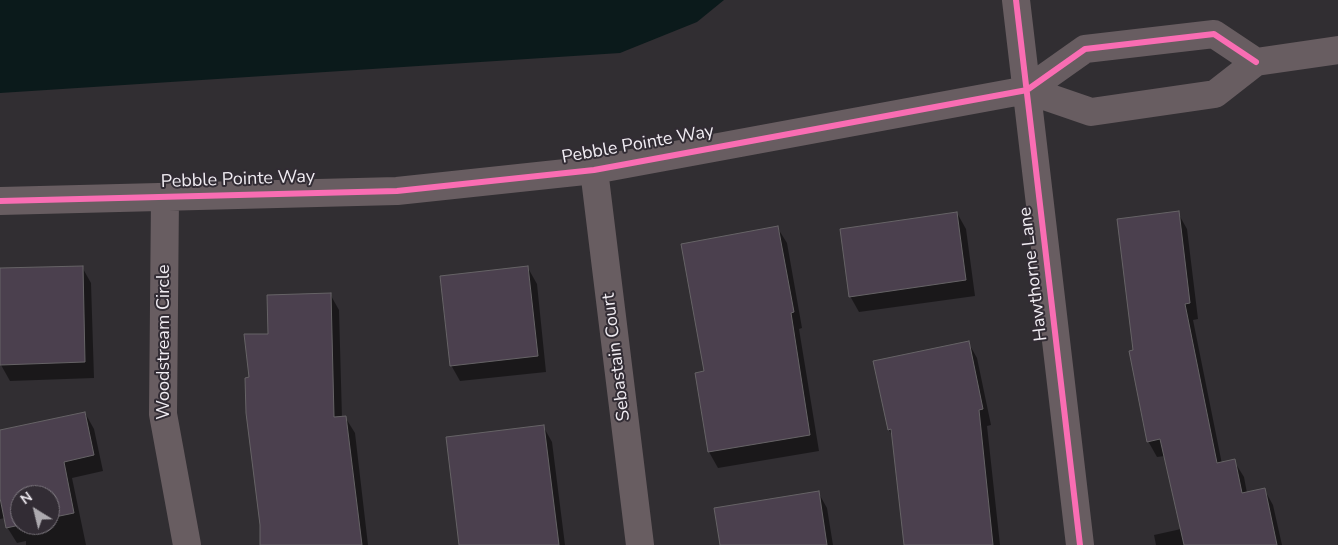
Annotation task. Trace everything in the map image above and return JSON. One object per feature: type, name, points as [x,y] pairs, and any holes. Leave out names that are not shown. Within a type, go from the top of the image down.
[{"type":"street","name":"Hawthorne Lane","points":[[1016,0],[1080,545]]},
{"type":"street","name":"Pebble Pointe Way","points":[[0,201],[397,191],[594,170],[1027,90],[1085,49],[1214,34],[1256,62]]},
{"type":"street","name":"Pebble Pointe Way","points":[[1027,90],[1091,112],[1215,94],[1256,62],[1338,50]]},
{"type":"street","name":"Sebastain Court","points":[[594,170],[640,545]]},
{"type":"street","name":"Woodstream Circle","points":[[165,197],[163,414],[187,545]]},
{"type":"shaded area","points":[[0,0],[724,0],[697,22],[620,53],[0,93]]},
{"type":"building","points":[[1179,211],[1190,303],[1185,304],[1217,463],[1235,459],[1242,493],[1265,488],[1277,545],[1184,545],[1160,439],[1147,442],[1129,351],[1133,350],[1117,219]]},
{"type":"building","points":[[957,212],[966,280],[849,297],[840,229]]},
{"type":"building","points":[[778,226],[794,312],[791,313],[810,435],[708,452],[695,373],[704,371],[681,244]]},
{"type":"building","points":[[83,266],[85,362],[0,365],[0,268]]},
{"type":"building","points":[[528,266],[538,356],[450,366],[440,276]]},
{"type":"building","points":[[331,293],[334,417],[346,416],[362,545],[260,545],[260,525],[246,413],[245,378],[249,377],[244,334],[268,334],[267,295]]},
{"type":"building","points":[[969,341],[983,409],[979,410],[993,545],[904,545],[891,429],[888,430],[873,361]]},
{"type":"building","points":[[85,412],[94,455],[64,462],[74,513],[60,516],[60,485],[10,485],[10,527],[6,528],[0,498],[0,430]]},
{"type":"building","points":[[544,425],[559,545],[459,545],[446,437]]},
{"type":"building","points":[[819,491],[827,545],[720,545],[714,508]]},
{"type":"cycle path","points":[[1016,0],[1080,545]]},
{"type":"cycle path","points":[[0,201],[397,191],[594,170],[1027,90],[1085,49],[1214,34],[1256,62]]}]
